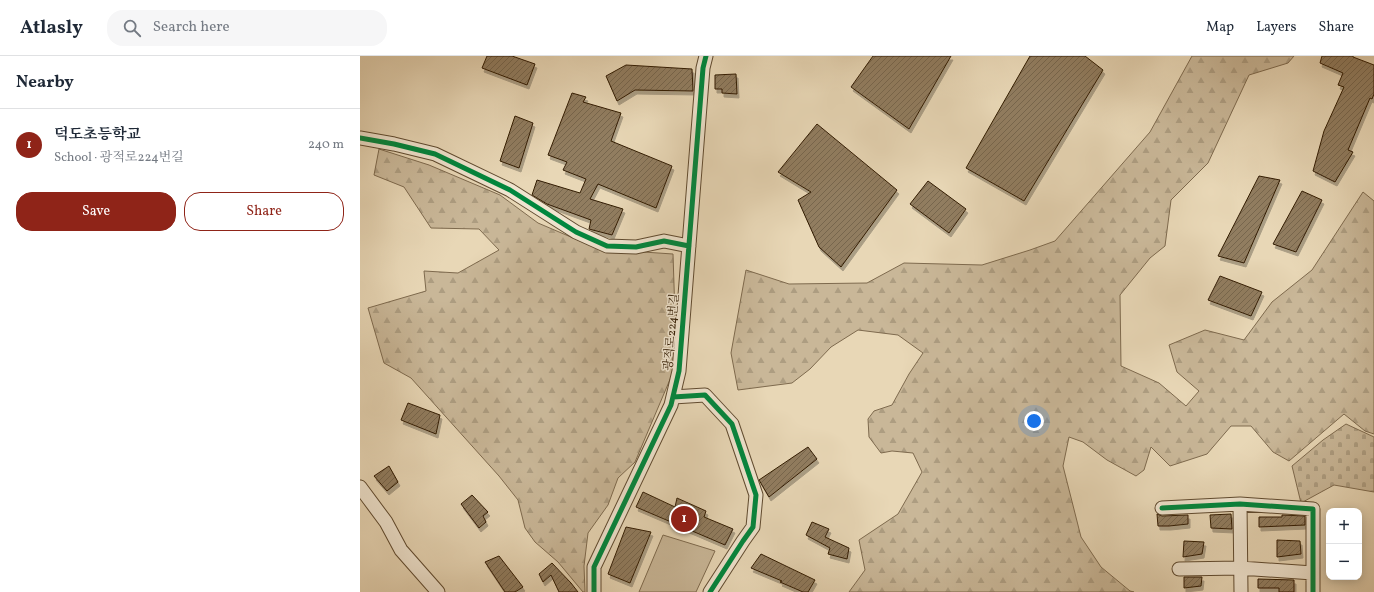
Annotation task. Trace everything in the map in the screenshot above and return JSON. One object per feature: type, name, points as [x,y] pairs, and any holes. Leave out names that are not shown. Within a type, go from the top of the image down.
[{"type":"street","name":"광적로224번길","points":[[594,592],[594,567],[672,405],[679,371],[703,68],[706,56]]},
{"type":"street","points":[[360,138],[394,144],[435,154],[510,190],[576,232],[607,246],[636,247],[664,241],[689,246]]},
{"type":"street","points":[[673,397],[705,395],[732,424],[756,495],[753,527],[710,592]]},
{"type":"street","points":[[360,487],[386,522],[400,550],[438,592]]},
{"type":"street","points":[[1240,504],[1241,592]]},
{"type":"street","points":[[1162,508],[1240,504],[1313,509],[1313,592]]},
{"type":"street","points":[[1179,569],[1240,568],[1313,573]]},
{"type":"green space","points":[[1192,56],[1294,56],[1288,63],[1249,75],[1208,163],[1171,200],[1165,246],[1150,258],[1120,295],[1121,366],[1159,383],[1186,406],[1199,391],[1177,372],[1169,345],[1205,330],[1244,340],[1272,302],[1312,270],[1363,192],[1374,201],[1374,434],[1365,431],[1344,414],[1289,461],[1273,452],[1251,426],[1231,426],[1207,454],[1170,466],[1151,447],[1144,470],[1136,476],[1107,460],[1083,442],[1069,437],[1063,466],[1081,537],[1101,567],[1130,591],[1134,592],[849,592],[865,570],[859,540],[898,514],[922,472],[913,453],[892,451],[881,453],[869,437],[868,419],[874,411],[892,405],[909,374],[923,353],[898,335],[858,330],[831,347],[810,369],[792,383],[738,390],[731,353],[746,270],[789,284],[867,283],[904,263],[982,265],[1055,241],[1150,132]]},
{"type":"green space","points":[[379,149],[429,165],[500,195],[538,223],[599,249],[673,254],[676,346],[674,370],[635,462],[618,478],[608,505],[588,533],[584,566],[585,592],[583,592],[558,562],[535,542],[525,528],[518,500],[499,476],[411,378],[384,363],[368,308],[426,291],[424,271],[458,273],[499,250],[479,229],[431,228],[404,187],[374,175]]},
{"type":"green space","points":[[1346,424],[1374,437],[1374,492],[1334,485],[1301,503],[1292,466],[1323,440]]},
{"type":"green space","points":[[663,535],[715,551],[696,592],[639,592]]},
{"type":"building","points":[[487,56],[512,56],[535,64],[527,85],[482,68]]},
{"type":"building","points":[[873,56],[951,56],[909,129],[851,87]]},
{"type":"building","points":[[1030,56],[1085,56],[1103,70],[1024,201],[966,168]]},
{"type":"building","points":[[1322,56],[1353,56],[1374,65],[1374,94],[1372,99],[1370,98],[1348,150],[1353,152],[1335,182],[1313,171],[1324,131],[1344,87],[1338,85],[1343,73],[1320,63]]},
{"type":"building","points":[[626,65],[692,69],[693,91],[635,90],[617,101],[606,76]]},
{"type":"building","points":[[736,74],[737,94],[722,93],[722,89],[715,89],[715,75]]},
{"type":"building","points":[[572,93],[586,97],[583,102],[621,113],[611,141],[672,166],[656,208],[598,184],[590,199],[623,209],[612,235],[589,229],[591,220],[547,204],[532,195],[537,180],[580,193],[586,179],[563,170],[567,162],[548,155]]},
{"type":"building","points":[[515,116],[533,123],[519,168],[500,161]]},
{"type":"building","points":[[817,124],[897,190],[841,267],[819,247],[798,200],[811,192],[778,172]]},
{"type":"building","points":[[1259,176],[1280,180],[1244,263],[1218,256]]},
{"type":"building","points":[[928,181],[966,209],[949,233],[910,204]]},
{"type":"building","points":[[1302,191],[1322,200],[1296,252],[1273,244]]},
{"type":"building","points":[[1220,276],[1262,292],[1251,316],[1208,300]]},
{"type":"building","points":[[408,403],[440,415],[436,434],[401,420]]},
{"type":"building","points":[[808,447],[817,459],[769,497],[759,480]]},
{"type":"building","points":[[389,466],[398,482],[387,491],[374,476]]},
{"type":"building","points":[[643,492],[675,507],[677,498],[706,511],[704,517],[733,529],[725,545],[636,507]]},
{"type":"building","points":[[472,495],[488,512],[483,516],[486,522],[479,528],[461,504]]},
{"type":"building","points":[[1157,514],[1162,516],[1188,515],[1188,524],[1158,526]]},
{"type":"building","points":[[1231,514],[1232,529],[1211,528],[1210,515]]},
{"type":"building","points":[[1282,515],[1305,516],[1305,525],[1259,527],[1259,517],[1282,517]]},
{"type":"building","points":[[812,522],[829,529],[825,537],[849,548],[847,559],[828,554],[830,548],[806,535]]},
{"type":"building","points":[[626,527],[651,532],[630,583],[608,574]]},
{"type":"building","points":[[1277,540],[1300,541],[1301,554],[1277,557]]},
{"type":"building","points":[[1184,541],[1204,542],[1202,554],[1183,557]]},
{"type":"building","points":[[761,554],[815,580],[808,592],[803,592],[751,568]]},
{"type":"building","points":[[499,556],[523,587],[515,592],[505,592],[485,562]]},
{"type":"building","points":[[552,563],[578,592],[559,592],[551,575],[543,582],[539,574]]},
{"type":"building","points":[[1184,577],[1202,577],[1201,586],[1184,588]]},
{"type":"building","points":[[1258,579],[1294,580],[1294,592],[1279,592],[1279,588],[1258,588]]},
{"type":"cycle path","points":[[594,592],[594,567],[671,405],[679,371],[703,68],[706,56]]},
{"type":"cycle path","points":[[360,138],[394,144],[435,154],[510,190],[576,232],[607,246],[636,247],[664,241],[689,246]]},
{"type":"cycle path","points":[[673,397],[705,395],[732,424],[756,495],[753,527],[710,592]]},
{"type":"cycle path","points":[[1162,508],[1240,504],[1313,509],[1313,592]]},
{"type":"place","name":"덕도초등학교","points":[[684,519]]}]
